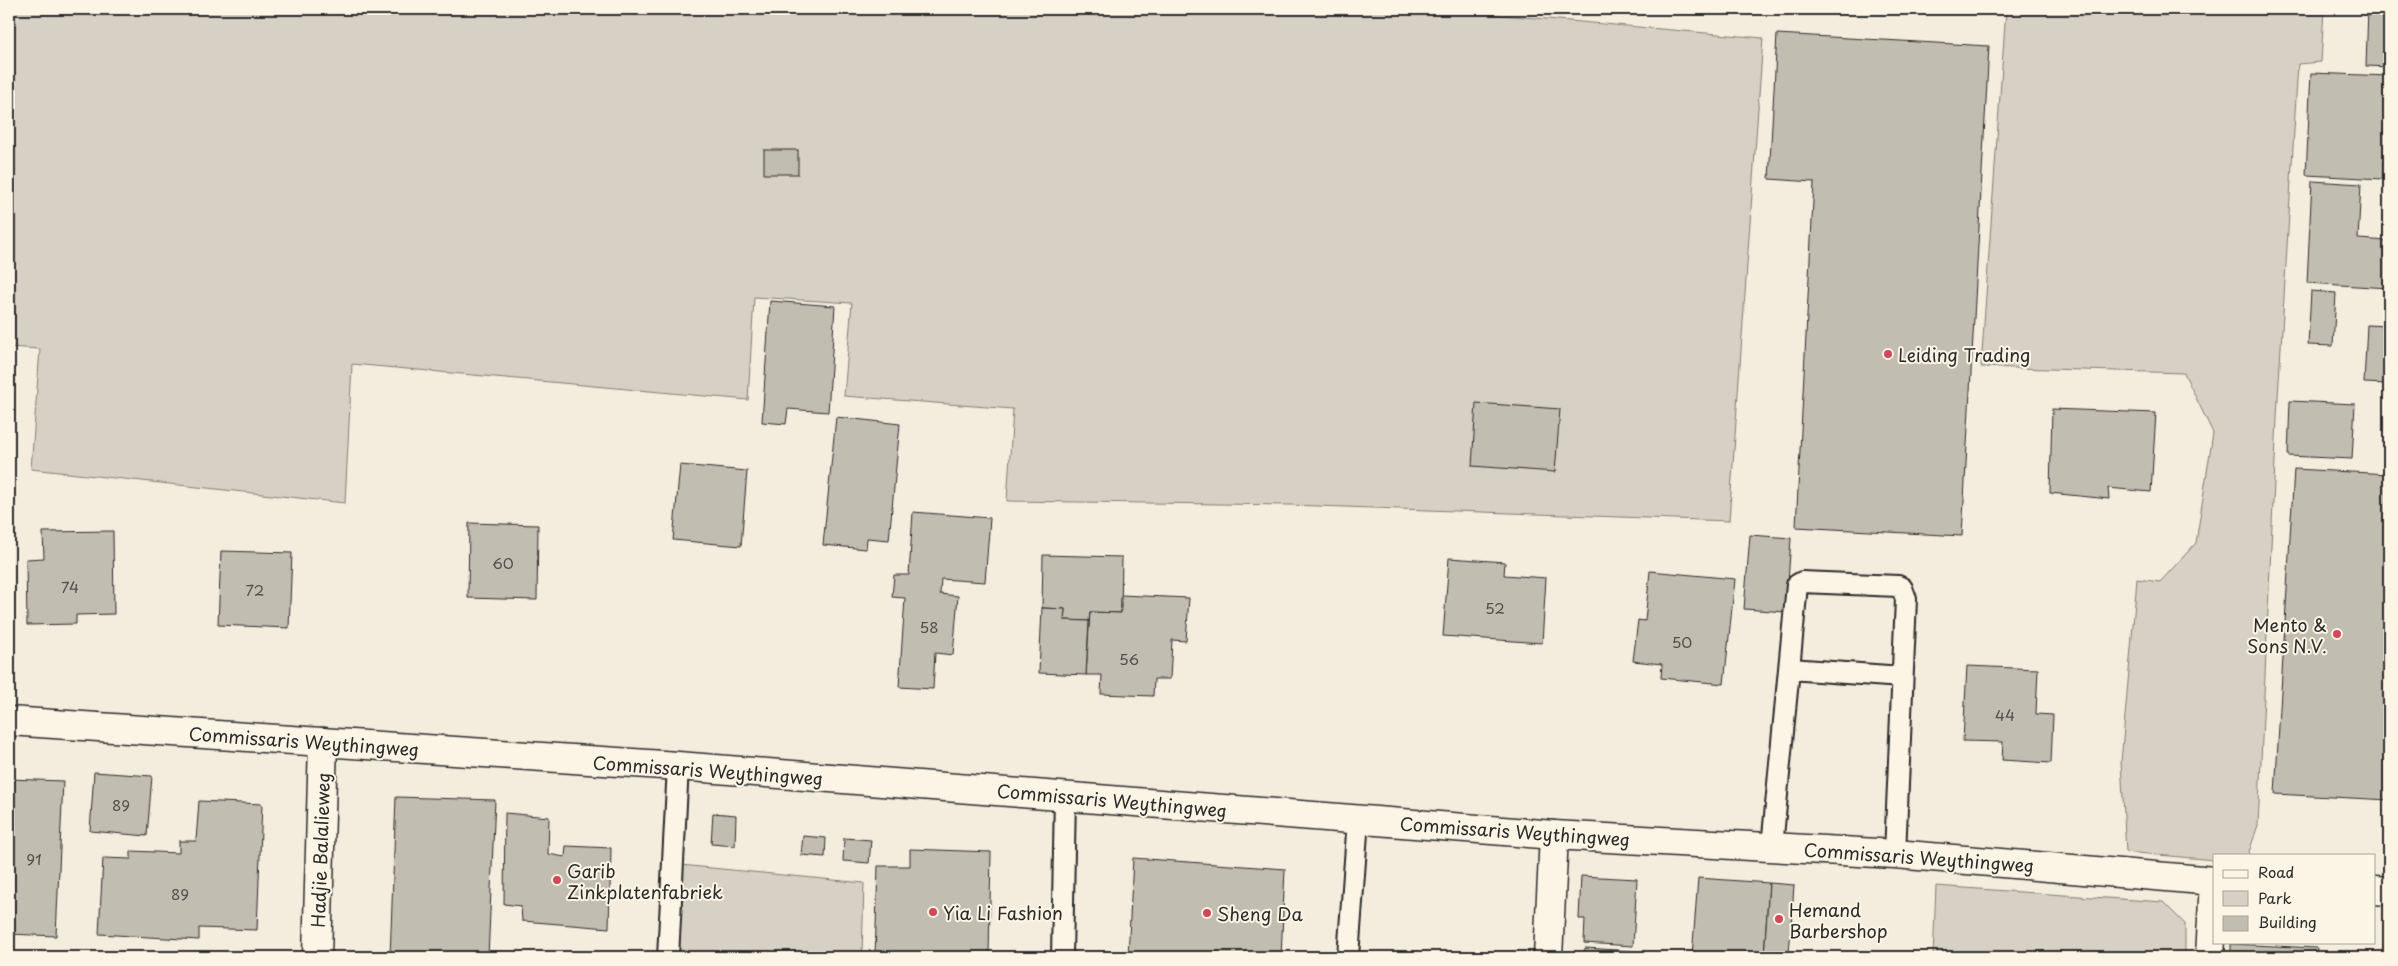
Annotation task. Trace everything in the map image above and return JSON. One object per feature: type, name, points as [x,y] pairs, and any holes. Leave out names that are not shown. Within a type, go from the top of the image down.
[{"type":"main road","name":"Commissaris Weythingweg","points":[[9,721],[678,766],[1554,835],[1895,854],[2213,881]]},
{"type":"main road","name":"Hadjie Balalieweg","points":[[317,957],[323,742]]},
{"type":"main road","points":[[1548,957],[1554,835]]},
{"type":"main road","points":[[2376,890],[2389,891]]},
{"type":"main road","points":[[2210,957],[2213,900]]},
{"type":"lane","points":[[1772,847],[1797,588],[1799,584],[1898,586],[1902,588],[1906,599],[1895,854]]},
{"type":"lane","points":[[1790,669],[1902,677]]},
{"type":"lane","points":[[668,957],[678,766]]},
{"type":"lane","points":[[1062,957],[1065,796]]},
{"type":"lane","points":[[1348,957],[1358,819]]},
{"type":"green space","points":[[9,9],[1433,9],[1763,38],[1729,521],[1290,505],[1007,501],[1013,409],[844,396],[852,303],[754,297],[748,400],[352,364],[345,503],[31,469],[40,349],[9,347]]},
{"type":"green space","points":[[2006,9],[2324,9],[2321,62],[2298,64],[2278,397],[2258,825],[2248,854],[2213,854],[2213,860],[2126,852],[2121,762],[2137,579],[2160,582],[2196,543],[2213,433],[2184,373],[1981,367]]},
{"type":"green space","points":[[681,865],[864,883],[862,957],[678,957]]},
{"type":"green space","points":[[1936,886],[2163,902],[2185,924],[2185,957],[1933,957]]},
{"type":"building","points":[[771,9],[849,9],[849,15]]},
{"type":"building","points":[[2368,9],[2389,9],[2389,67],[2366,66]]},
{"type":"building","name":"Leiding Trading","points":[[1777,34],[1989,46],[1962,536],[1796,527],[1814,182],[1769,179]]},
{"type":"building","points":[[2311,73],[2389,76],[2389,161],[2383,161],[2383,179],[2306,175]]},
{"type":"building","points":[[764,150],[798,150],[798,174],[764,174]]},
{"type":"building","points":[[2312,181],[2361,184],[2358,239],[2389,241],[2389,288],[2307,283]]},
{"type":"building","points":[[2311,291],[2336,293],[2333,346],[2308,345]]},
{"type":"building","points":[[770,301],[835,306],[828,412],[788,409],[786,424],[762,422]]},
{"type":"building","points":[[2367,325],[2389,326],[2389,384],[2364,383]]},
{"type":"building","points":[[2290,401],[2355,404],[2352,459],[2288,456]]},
{"type":"building","points":[[1476,403],[1560,409],[1555,472],[1472,466]]},
{"type":"building","points":[[2052,409],[2156,413],[2151,492],[2108,488],[2109,499],[2050,493]]},
{"type":"building","points":[[836,417],[900,424],[889,540],[867,538],[866,549],[823,545]]},
{"type":"building","points":[[680,465],[747,471],[741,546],[673,540]]},
{"type":"building","name":"Mento & Sons N.V.","points":[[2294,469],[2389,474],[2389,800],[2275,794]]},
{"type":"building","points":[[913,512],[990,518],[985,582],[941,579],[940,594],[958,596],[953,655],[935,653],[933,689],[899,687],[905,598],[892,597],[894,575],[909,575]]},
{"type":"building","points":[[469,523],[538,525],[537,600],[468,598]]},
{"type":"building","points":[[113,531],[114,614],[76,615],[76,624],[27,625],[26,559],[44,558],[43,532]]},
{"type":"building","points":[[1750,535],[1791,538],[1786,612],[1744,609]]},
{"type":"building","points":[[221,551],[292,553],[289,628],[218,625]]},
{"type":"building","points":[[1043,555],[1122,557],[1121,613],[1090,612],[1089,621],[1064,620],[1065,609],[1042,608]]},
{"type":"building","points":[[1449,558],[1505,562],[1504,575],[1546,578],[1542,643],[1443,636]]},
{"type":"building","points":[[1650,571],[1735,579],[1724,684],[1661,678],[1662,664],[1633,661],[1638,620],[1645,621]]},
{"type":"building","points":[[1121,595],[1189,598],[1186,641],[1172,640],[1170,679],[1154,679],[1153,696],[1101,694],[1102,675],[1086,675],[1090,612],[1121,613]]},
{"type":"building","points":[[1042,608],[1065,609],[1064,620],[1089,621],[1086,675],[1039,673]]},
{"type":"building","points":[[1967,666],[2038,669],[2036,714],[2053,715],[2051,763],[2002,760],[2003,742],[1963,741]]},
{"type":"building","points":[[94,772],[152,776],[147,836],[90,831]]},
{"type":"building","points":[[9,779],[63,781],[56,936],[9,934]]},
{"type":"building","points":[[396,797],[495,800],[488,957],[390,957]]},
{"type":"building","points":[[199,801],[262,804],[257,930],[199,928],[199,940],[99,934],[103,858],[131,859],[131,851],[179,853],[179,841],[196,841]]},
{"type":"building","name":"Garib Zinkplatenfabriek","points":[[505,813],[549,817],[548,854],[565,857],[566,846],[611,848],[609,928],[522,921],[521,906],[504,904]]},
{"type":"building","points":[[713,813],[736,815],[735,846],[711,844]]},
{"type":"building","points":[[803,836],[826,838],[825,857],[801,855]]},
{"type":"building","points":[[844,838],[871,840],[869,863],[843,861]]},
{"type":"building","name":"Yia Li Fashion","points":[[910,849],[991,852],[989,957],[875,957],[878,866],[910,866]]},
{"type":"building","name":"Sheng Da","points":[[1133,858],[1285,869],[1281,957],[1128,957]]},
{"type":"building","points":[[1581,876],[1637,879],[1633,946],[1584,943],[1585,919],[1579,919]]},
{"type":"building","points":[[1698,878],[1769,883],[1764,957],[1692,957]]},
{"type":"building","name":"Hemand Barbershop","points":[[1769,883],[1794,885],[1789,954],[1796,954],[1795,957],[1764,957]]},
{"type":"building","points":[[2231,944],[2317,948],[2316,957],[2231,957]]},
{"type":"building","points":[[1585,948],[1632,951],[1632,957],[1584,957]]},
{"type":"place","name":"Leiding Trading","points":[[1888,354]]},
{"type":"place","name":"Mento & Sons N.V.","points":[[2337,634]]},
{"type":"place","name":"Garib Zinkplatenfabriek","points":[[557,880]]},
{"type":"place","name":"Yia Li Fashion","points":[[933,912]]},
{"type":"place","name":"Sheng Da","points":[[1207,913]]},
{"type":"place","name":"Hemand Barbershop","points":[[1779,919]]}]
